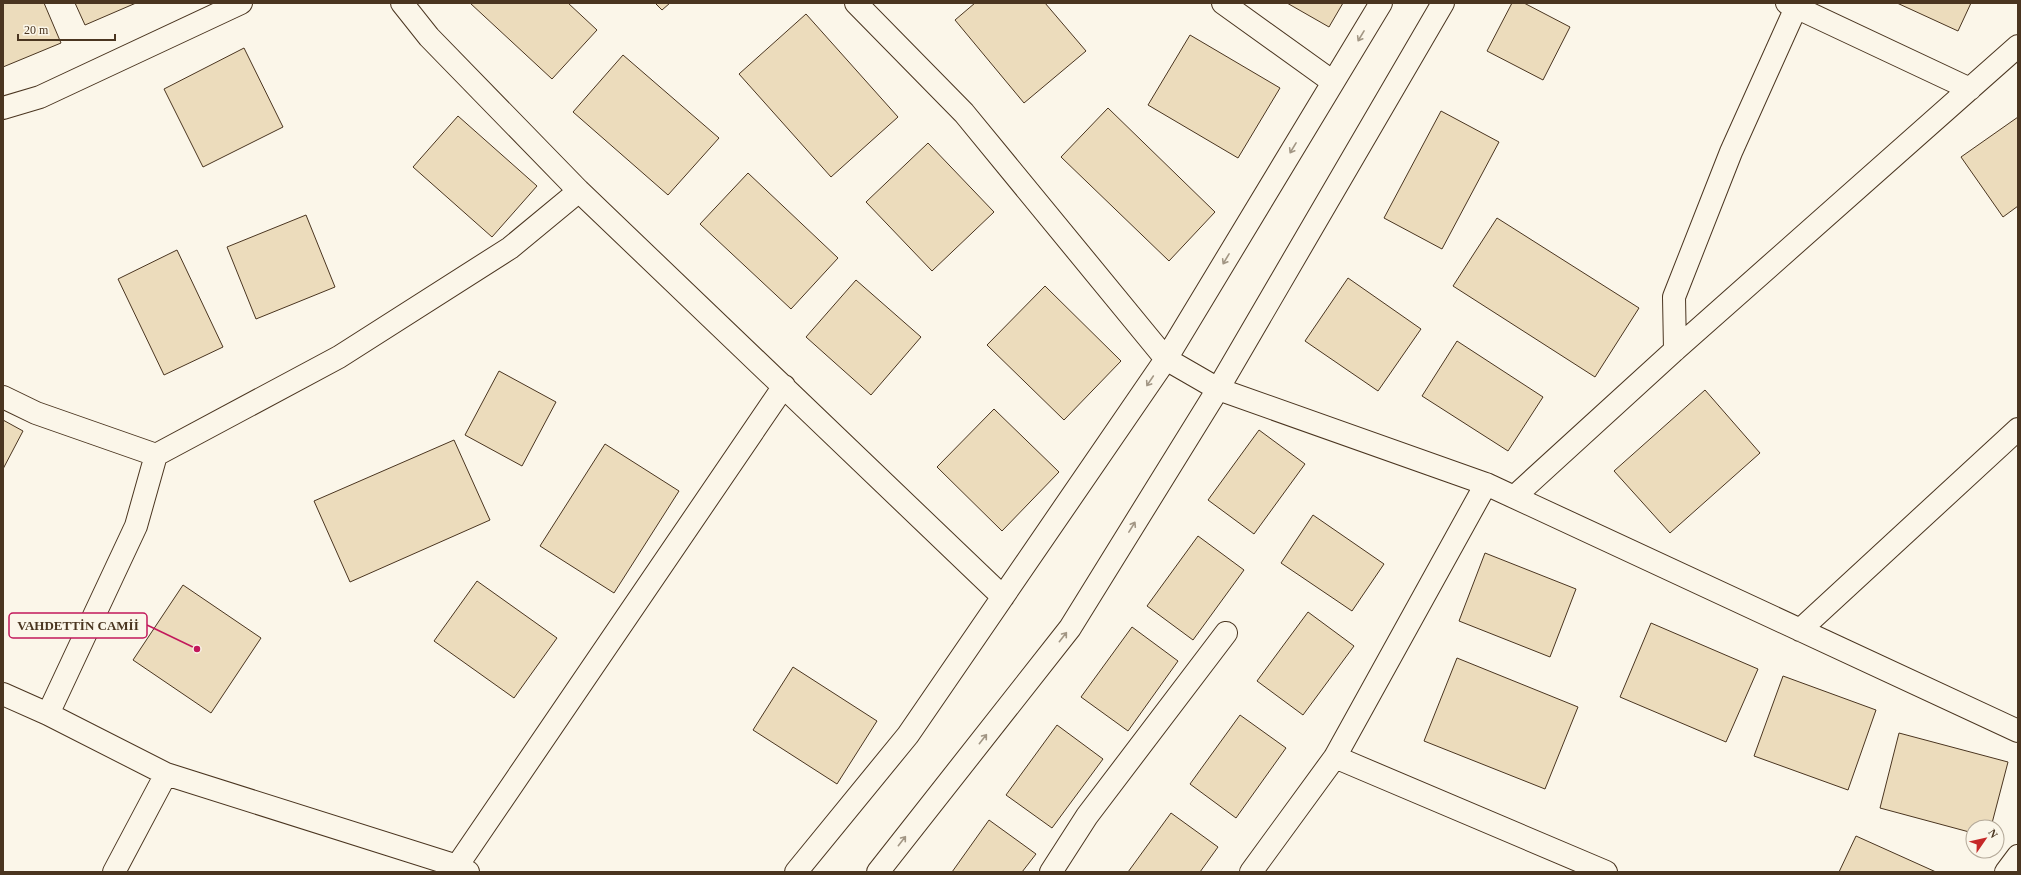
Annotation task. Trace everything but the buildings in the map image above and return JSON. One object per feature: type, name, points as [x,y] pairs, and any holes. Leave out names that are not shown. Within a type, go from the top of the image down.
[{"type":"street","points":[[3,108],[40,97],[241,3]]},
{"type":"street","points":[[402,3],[428,37],[579,191],[1003,597]]},
{"type":"street","points":[[856,3],[964,113],[1166,359],[1218,389],[1486,484],[2018,731]]},
{"type":"street","points":[[1223,3],[1333,82]]},
{"type":"street","points":[[796,872],[908,736],[1166,359],[1381,3]]},
{"type":"street","points":[[878,872],[1070,628],[1218,389],[1443,3]]},
{"type":"street","points":[[1675,350],[1674,297],[1732,152],[1794,4],[1970,89]]},
{"type":"street","points":[[1514,497],[1675,350],[2018,46]]},
{"type":"street","points":[[48,714],[136,526],[156,455],[339,356],[510,248],[579,191]]},
{"type":"street","points":[[3,694],[48,714],[166,774],[462,869],[784,386]]},
{"type":"street","points":[[3,396],[36,413],[156,455]]},
{"type":"street","points":[[1800,630],[2018,429]]},
{"type":"street","points":[[1252,872],[1335,757],[1486,484]]},
{"type":"street","points":[[1051,872],[1087,816],[1226,633]]},
{"type":"street","points":[[1335,757],[1606,872]]},
{"type":"street","points":[[114,872],[166,774]]},
{"type":"street","points":[[2006,872],[2018,856]]},
{"type":"place","name":"VAHDETTİN CAMİİ","points":[[197,649]]}]
